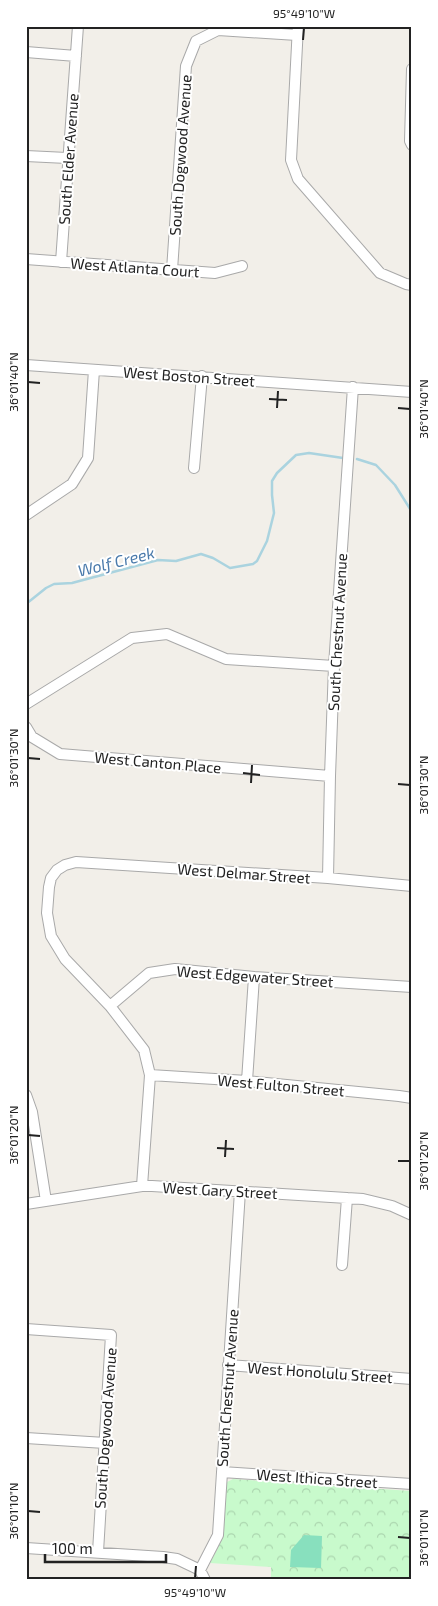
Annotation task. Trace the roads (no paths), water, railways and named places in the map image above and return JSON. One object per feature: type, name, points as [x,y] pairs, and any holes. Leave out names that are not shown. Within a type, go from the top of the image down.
[{"type":"street","name":"South Elder Avenue","points":[[61,262],[78,26]]},
{"type":"street","name":"South Dogwood Avenue","points":[[172,270],[186,66],[196,42],[218,30],[298,30]]},
{"type":"street","points":[[298,30],[291,160],[298,178],[380,273],[409,284]]},
{"type":"street","points":[[26,52],[76,56]]},
{"type":"street","points":[[411,143],[412,69]]},
{"type":"street","points":[[26,156],[67,158]]},
{"type":"street","name":"West Atlanta Court","points":[[26,260],[215,273],[242,266]]},
{"type":"street","name":"West Boston Street","points":[[26,365],[412,392]]},
{"type":"street","points":[[26,515],[72,484],[88,458],[94,370]]},
{"type":"street","points":[[194,468],[202,376]]},
{"type":"street","name":"South Chestnut Avenue","points":[[328,878],[334,666],[353,387]]},
{"type":"street","points":[[26,704],[132,638],[167,634],[226,659],[334,666]]},
{"type":"street","name":"West Canton Place","points":[[26,727],[32,737],[60,754],[330,776]]},
{"type":"street","name":"West Delmar Street","points":[[110,1006],[65,959],[51,936],[47,913],[51,878],[64,865],[76,862],[328,878],[412,886]]},
{"type":"street","name":"West Edgewater Street","points":[[110,1006],[149,973],[175,969],[254,977],[412,987]]},
{"type":"street","points":[[247,1081],[254,977]]},
{"type":"street","points":[[110,1006],[144,1050],[150,1075],[142,1186]]},
{"type":"street","name":"West Fulton Street","points":[[150,1075],[247,1081],[412,1098]]},
{"type":"street","points":[[26,1095],[32,1112],[46,1201]]},
{"type":"street","name":"West Gary Street","points":[[26,1204],[142,1186],[363,1199],[384,1204],[412,1215]]},
{"type":"street","name":"South Chestnut Avenue","points":[[200,1570],[218,1535],[240,1191]]},
{"type":"street","points":[[342,1265],[347,1198]]},
{"type":"street","name":"South Dogwood Avenue","points":[[26,1329],[111,1335],[98,1552]]},
{"type":"street","name":"West Honolulu Street","points":[[228,1365],[412,1379]]},
{"type":"street","points":[[26,1438],[104,1442]]},
{"type":"street","name":"West Ithica Street","points":[[222,1472],[412,1484]]},
{"type":"street","points":[[26,1548],[176,1559],[200,1570],[205,1580]]},
{"type":"waterway","name":"Wolf Creek","points":[[26,604],[54,584],[72,583],[158,560],[176,561],[201,554],[213,558],[230,568],[253,564],[257,561],[267,541],[274,513],[272,481],[277,473],[296,455],[309,453],[343,458]]},
{"type":"waterway","points":[[357,459],[376,465],[395,485],[412,512]]}]
